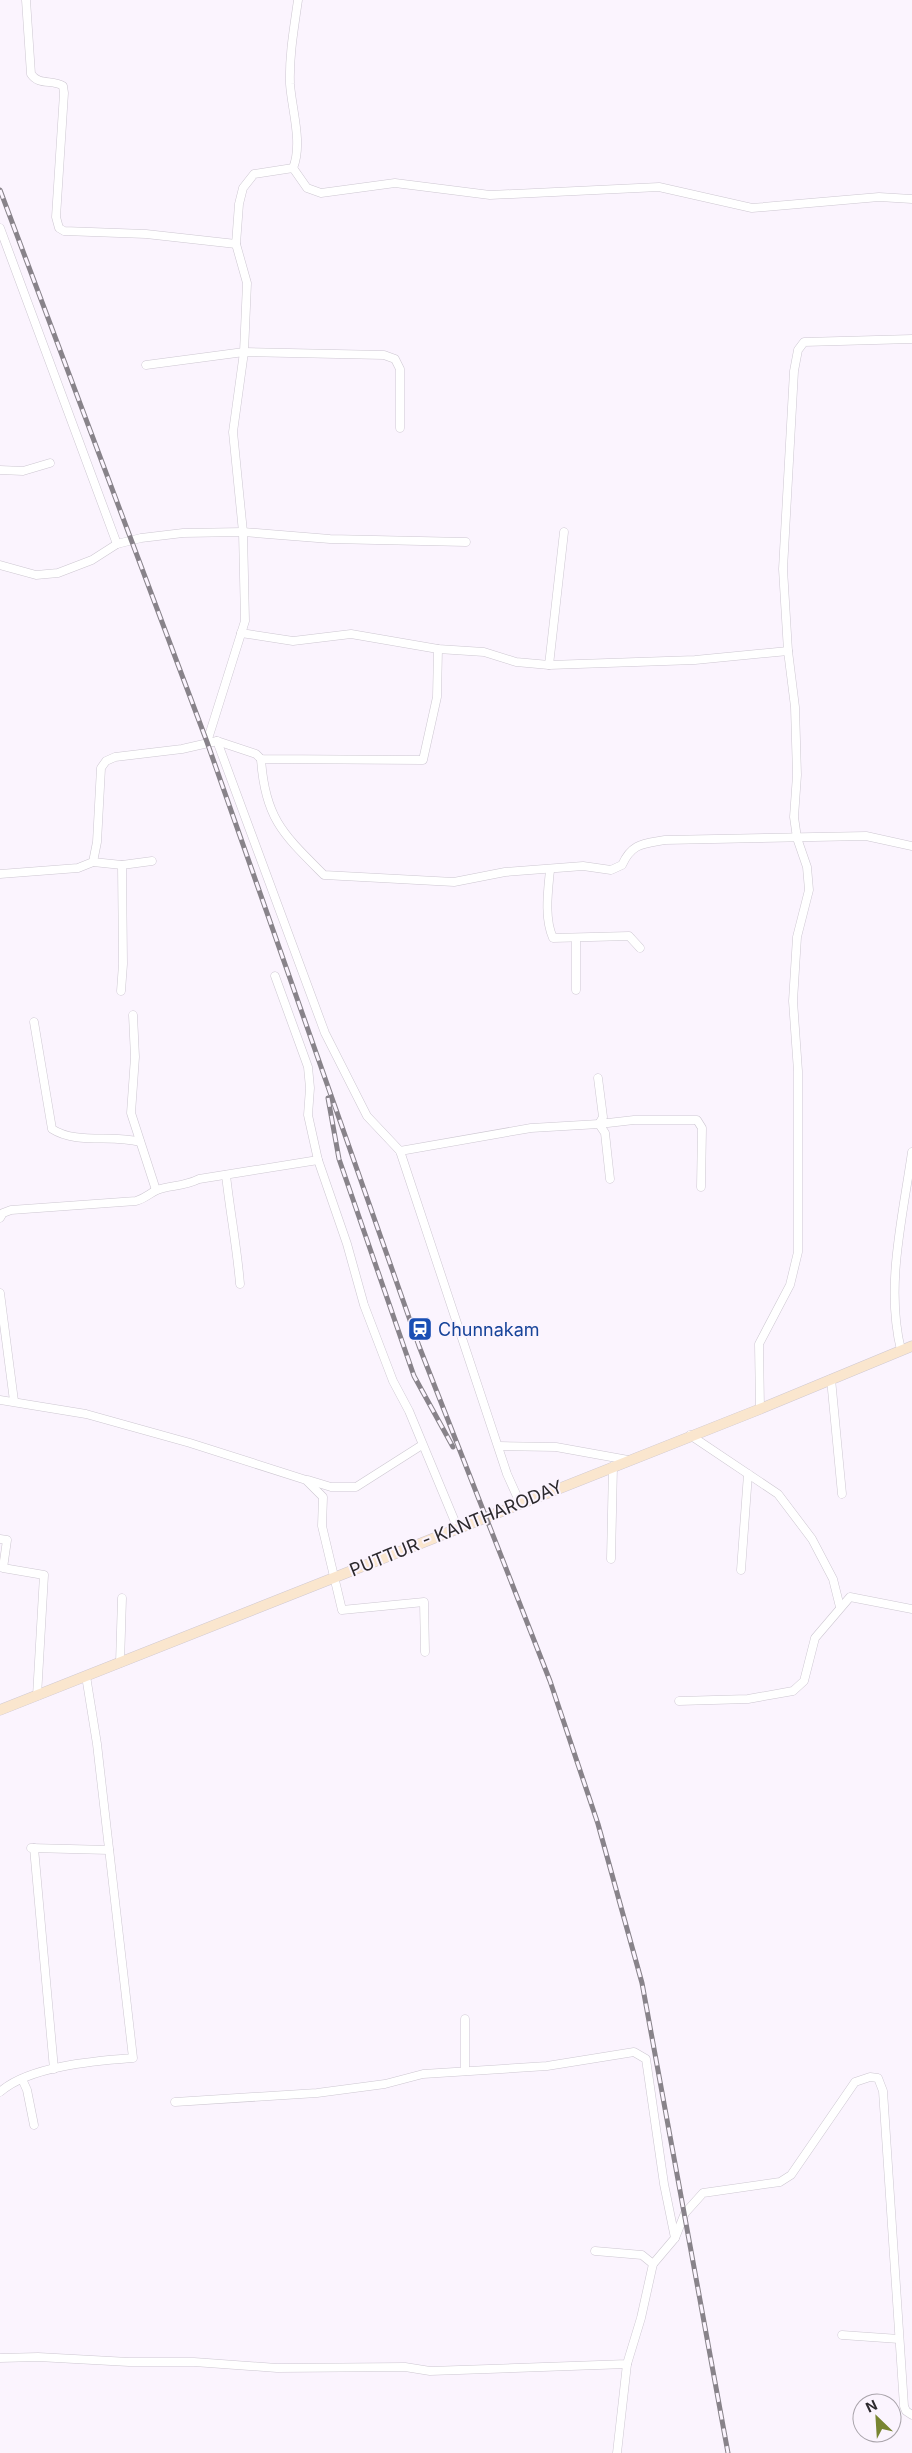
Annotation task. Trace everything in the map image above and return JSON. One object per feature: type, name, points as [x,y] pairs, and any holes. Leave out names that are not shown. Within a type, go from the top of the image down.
[{"type":"main road","name":"PUTTUR - KANTHARODAY","points":[[0,1710],[458,1529],[520,1502],[760,1409],[912,1346]]},
{"type":"street","points":[[26,0],[30,74],[40,82],[63,86],[56,217],[59,228],[64,231],[146,234],[236,244]]},
{"type":"street","points":[[292,168],[298,156],[290,84],[292,40],[298,0]]},
{"type":"street","points":[[208,742],[245,621],[243,532],[233,432],[244,352],[247,283],[236,244],[239,204],[243,188],[254,174],[292,168]]},
{"type":"street","points":[[292,168],[307,188],[322,193],[395,182],[490,196],[659,188],[752,208],[879,197],[912,199]]},
{"type":"street","points":[[0,228],[117,544]]},
{"type":"street","points":[[760,1409],[759,1344],[790,1285],[798,1252],[798,1071],[793,1001],[797,937],[809,890],[808,867],[797,838],[794,818],[797,775],[795,707],[788,651],[783,569],[794,371],[798,350],[804,342],[912,339]]},
{"type":"street","points":[[146,365],[244,352],[384,354],[395,360],[400,369],[400,428]]},
{"type":"street","points":[[0,470],[23,472],[50,463]]},
{"type":"street","points":[[0,565],[36,575],[58,573],[92,560],[117,544],[141,538],[183,533],[243,532],[330,539],[466,542]]},
{"type":"street","points":[[549,665],[564,532]]},
{"type":"street","points":[[241,634],[293,641],[350,634],[438,649],[484,652],[516,662],[549,665],[695,660],[788,651]]},
{"type":"street","points":[[261,759],[423,760],[437,697],[438,649]]},
{"type":"street","points":[[217,741],[325,1033],[367,1116],[400,1151],[499,1446],[520,1502]]},
{"type":"street","points":[[93,862],[97,842],[101,768],[106,761],[116,757],[182,749],[217,741],[256,754],[261,759],[262,777],[273,818],[286,837],[324,875],[454,882],[505,872],[583,866],[610,870],[622,865],[627,854],[637,845],[664,840],[866,836],[912,846]]},
{"type":"street","points":[[0,874],[78,868],[93,862],[122,865],[152,861]]},
{"type":"street","points":[[121,991],[122,865]]},
{"type":"street","points":[[550,870],[548,904],[549,931],[552,938],[629,936],[640,948]]},
{"type":"street","points":[[576,938],[576,990]]},
{"type":"street","points":[[275,976],[308,1067],[310,1088],[308,1115],[318,1160],[347,1244],[364,1305],[393,1381],[409,1411],[458,1529]]},
{"type":"street","points":[[133,1015],[135,1057],[131,1113],[156,1190]]},
{"type":"street","points":[[34,1022],[52,1129],[64,1136],[128,1138],[140,1142]]},
{"type":"street","points":[[598,1078],[603,1117],[600,1124]]},
{"type":"street","points":[[400,1151],[531,1128],[634,1120],[697,1120],[702,1128],[701,1187]]},
{"type":"street","points":[[600,1124],[605,1133],[610,1179]]},
{"type":"street","points":[[901,1350],[896,1328],[896,1272],[912,1152]]},
{"type":"street","points":[[0,1218],[3,1213],[10,1210],[136,1201],[149,1197],[156,1190],[186,1186],[199,1179],[318,1160]]},
{"type":"street","points":[[226,1176],[231,1224],[237,1245],[240,1284]]},
{"type":"street","points":[[0,1293],[14,1401]]},
{"type":"street","points":[[831,1379],[842,1494]]},
{"type":"street","points":[[0,1400],[96,1417],[190,1442],[331,1488],[356,1487],[422,1445]]},
{"type":"street","points":[[690,1435],[778,1494],[812,1538],[833,1579],[840,1607]]},
{"type":"street","points":[[499,1446],[556,1448],[628,1460]]},
{"type":"street","points":[[611,1559],[613,1466]]},
{"type":"street","points":[[741,1570],[748,1474]]},
{"type":"street","points":[[306,1480],[323,1497],[322,1526],[342,1610],[424,1602],[425,1652]]},
{"type":"street","points":[[0,1539],[7,1540],[3,1568],[44,1575],[37,1696]]},
{"type":"street","points":[[679,1701],[748,1699],[793,1691],[804,1681],[815,1638],[850,1597],[912,1608]]},
{"type":"street","points":[[120,1663],[122,1598]]},
{"type":"street","points":[[0,2092],[22,2079],[54,2069],[88,2062],[133,2058],[109,1850],[86,1676]]},
{"type":"street","points":[[54,2069],[32,1848],[109,1850]]},
{"type":"street","points":[[465,2019],[465,2071]]},
{"type":"street","points":[[176,2102],[317,2092],[385,2084],[423,2074],[547,2066],[634,2052],[646,2059],[664,2184],[675,2238]]},
{"type":"street","points":[[617,2453],[627,2364],[641,2318],[653,2264],[675,2238],[685,2212],[703,2193],[780,2182],[791,2175],[855,2082],[870,2077],[878,2078],[884,2090],[904,2406],[906,2411],[912,2415]]},
{"type":"street","points":[[22,2079],[27,2090],[34,2125]]},
{"type":"street","points":[[596,2252],[642,2255],[653,2264]]},
{"type":"street","points":[[842,2335],[900,2339]]},
{"type":"street","points":[[0,2358],[38,2357],[129,2362],[194,2362],[277,2368],[405,2367],[430,2371],[627,2364]]},
{"type":"railway","points":[[0,190],[207,742],[419,1346],[550,1681],[598,1824],[642,1983],[728,2453]]},
{"type":"railway","points":[[328,1098],[339,1159],[414,1376],[453,1447]]},
{"type":"place","name":"Chunnakam","points":[[420,1329]]}]
